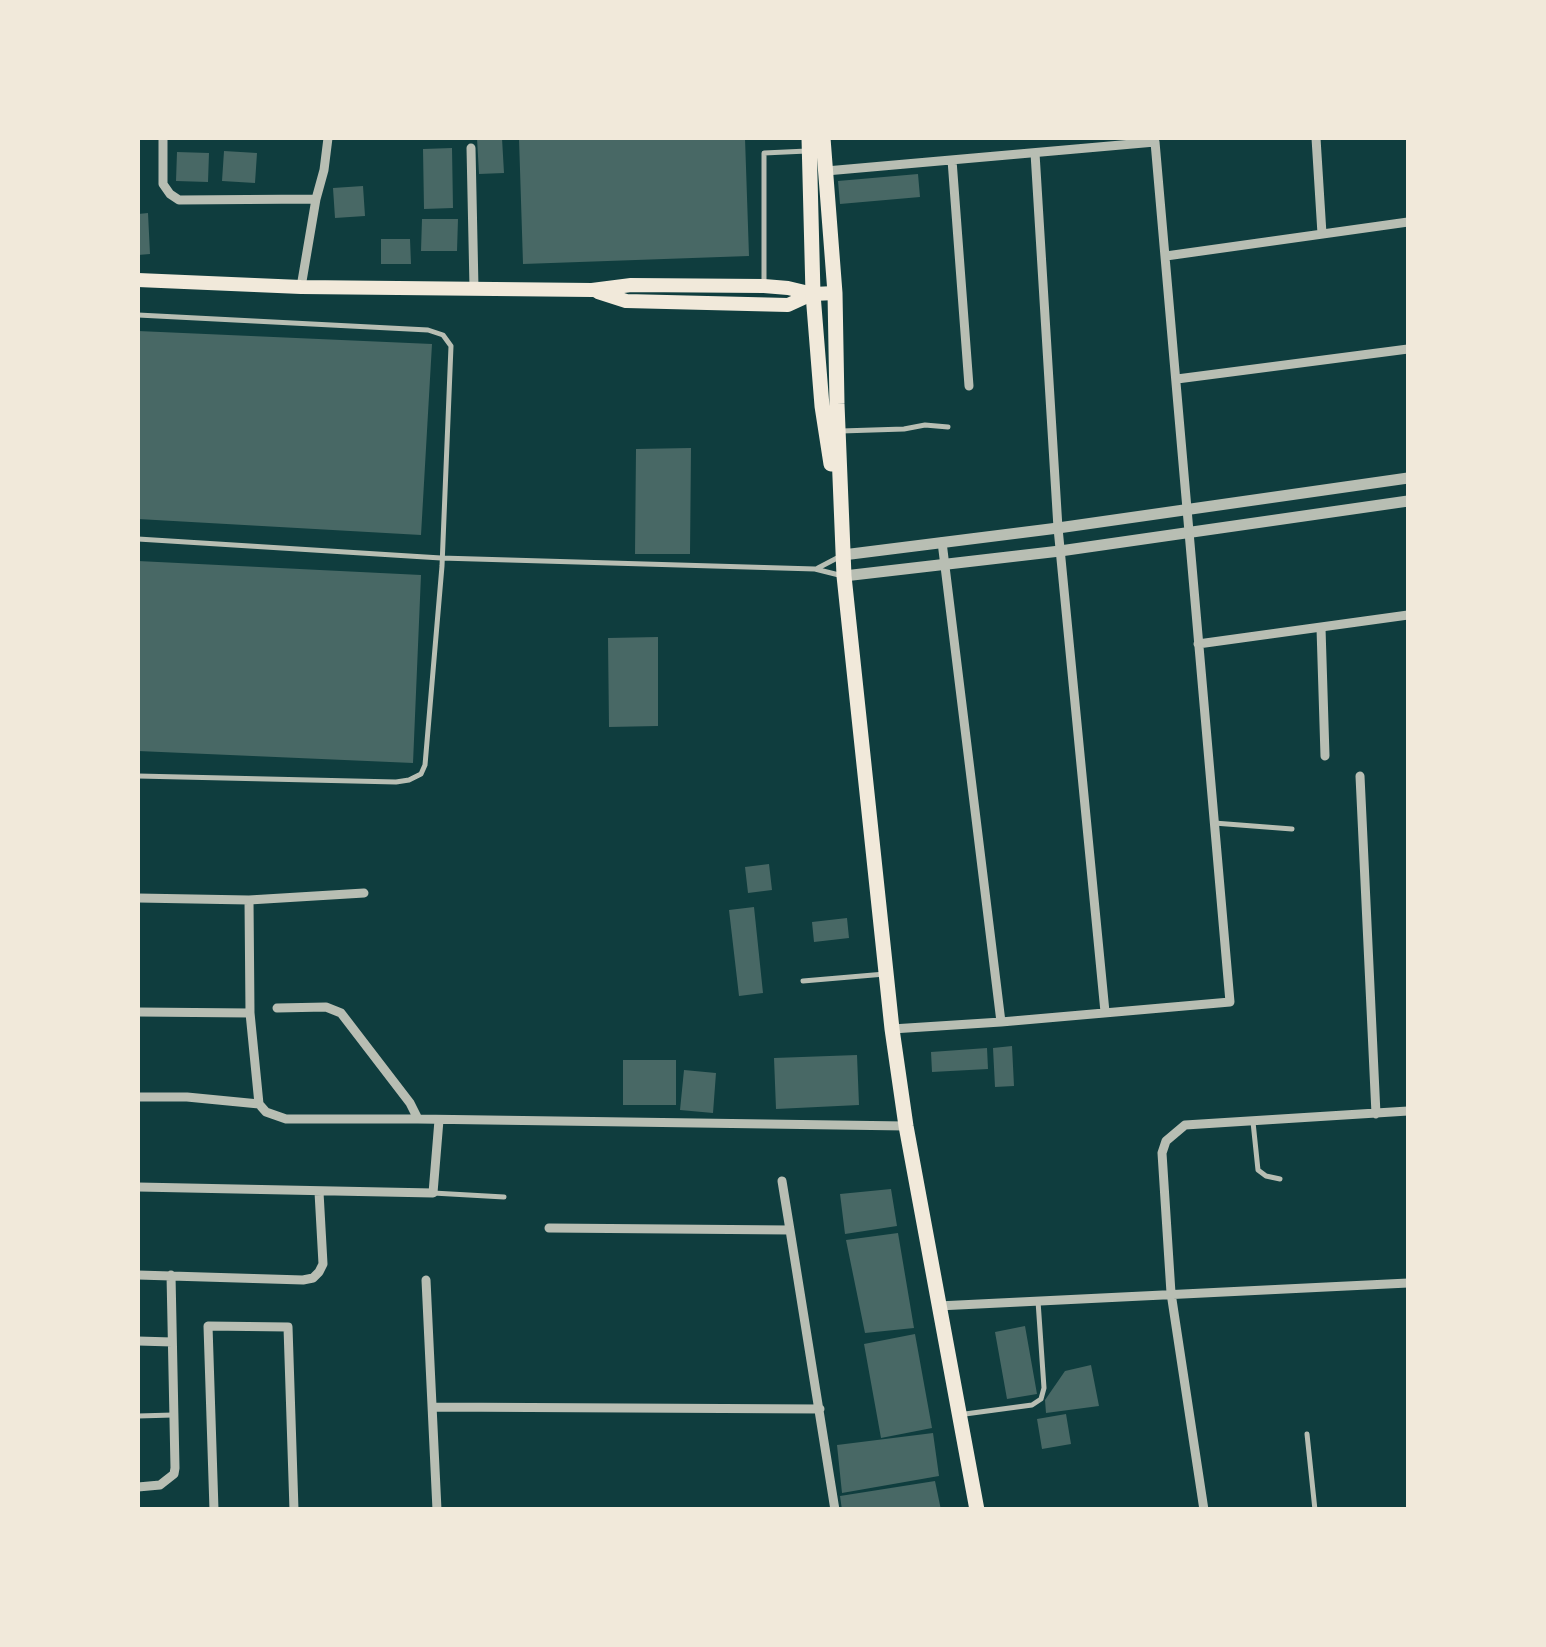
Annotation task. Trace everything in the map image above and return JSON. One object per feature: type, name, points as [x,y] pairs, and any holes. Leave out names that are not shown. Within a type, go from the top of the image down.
[{"type":"main road","points":[[823,138],[836,293],[844,576],[892,1029],[938,1306],[978,1510]]},
{"type":"main road","points":[[810,144],[822,406],[841,527]]},
{"type":"main road","points":[[138,280],[301,287],[592,290],[632,285],[764,286],[814,294],[836,293]]},
{"type":"main road","points":[[592,290],[626,301],[788,306],[814,294]]},
{"type":"street","points":[[163,138],[162,184],[180,200],[316,199]]},
{"type":"street","points":[[301,287],[328,138]]},
{"type":"street","points":[[1316,138],[1322,234]]},
{"type":"street","points":[[826,170],[1155,142],[1230,1002],[892,1029]]},
{"type":"street","points":[[471,148],[474,288]]},
{"type":"street","points":[[1035,152],[1058,528],[1105,1012]]},
{"type":"street","points":[[952,160],[969,386]]},
{"type":"street","points":[[1166,256],[1408,222]]},
{"type":"street","points":[[1176,380],[1408,349]]},
{"type":"street","points":[[843,554],[1408,478]]},
{"type":"street","points":[[844,576],[1408,501]]},
{"type":"street","points":[[942,542],[1001,1022]]},
{"type":"street","points":[[1198,644],[1408,615]]},
{"type":"street","points":[[1322,628],[1325,756]]},
{"type":"street","points":[[1360,776],[1376,1114]]},
{"type":"street","points":[[138,898],[249,900],[364,893]]},
{"type":"street","points":[[249,900],[250,1013],[259,1104],[266,1112],[286,1120],[906,1126]]},
{"type":"street","points":[[277,1008],[326,1006],[341,1013],[410,1102],[418,1119]]},
{"type":"street","points":[[138,1012],[250,1013]]},
{"type":"street","points":[[138,1097],[259,1104]]},
{"type":"street","points":[[1204,1510],[1170,1293],[1162,1153],[1166,1142],[1185,1124],[1408,1111]]},
{"type":"street","points":[[138,1187],[433,1193],[439,1120]]},
{"type":"street","points":[[782,1182],[835,1510]]},
{"type":"street","points":[[138,1275],[313,1278],[322,1264],[319,1192]]},
{"type":"street","points":[[549,1228],[790,1230]]},
{"type":"street","points":[[138,1487],[152,1488],[168,1481],[176,1461],[170,1275]]},
{"type":"street","points":[[426,1280],[438,1510]]},
{"type":"street","points":[[938,1306],[1408,1282]]},
{"type":"street","points":[[214,1510],[208,1326],[288,1327],[294,1510]]},
{"type":"street","points":[[138,1341],[172,1342]]},
{"type":"street","points":[[433,1408],[820,1409]]},
{"type":"lane","points":[[1052,138],[1053,151]]},
{"type":"lane","points":[[764,286],[764,154],[810,144]]},
{"type":"lane","points":[[138,315],[428,330],[443,335],[451,346],[441,558],[425,765],[421,774],[396,782],[138,776]]},
{"type":"lane","points":[[838,431],[948,426]]},
{"type":"lane","points":[[138,539],[441,558],[815,569],[844,576]]},
{"type":"lane","points":[[815,569],[843,554]]},
{"type":"lane","points":[[1214,823],[1292,829]]},
{"type":"lane","points":[[803,981],[888,973]]},
{"type":"lane","points":[[1253,1122],[1258,1170],[1280,1179]]},
{"type":"lane","points":[[433,1193],[504,1197]]},
{"type":"lane","points":[[959,1415],[1032,1405],[1041,1399],[1044,1388],[1038,1301]]},
{"type":"lane","points":[[138,1416],[173,1415]]},
{"type":"lane","points":[[1307,1434],[1315,1510]]},
{"type":"building","points":[[477,138],[502,138],[504,173],[479,174]]},
{"type":"building","points":[[519,138],[745,138],[749,256],[523,264]]},
{"type":"building","points":[[452,148],[453,208],[424,209],[423,149]]},
{"type":"building","points":[[224,151],[257,153],[255,183],[222,181]]},
{"type":"building","points":[[177,152],[209,153],[208,182],[176,181]]},
{"type":"building","points":[[918,174],[920,197],[840,204],[838,181]]},
{"type":"building","points":[[363,186],[365,216],[335,218],[333,188]]},
{"type":"building","points":[[148,213],[150,254],[138,255],[138,214]]},
{"type":"building","points":[[422,219],[458,219],[457,251],[421,251]]},
{"type":"building","points":[[381,239],[410,239],[411,264],[381,264]]},
{"type":"building","points":[[138,331],[432,344],[421,535],[138,519]]},
{"type":"building","points":[[691,448],[690,554],[635,554],[636,449]]},
{"type":"building","points":[[138,561],[421,575],[413,763],[138,751]]},
{"type":"building","points":[[658,637],[658,726],[609,727],[608,638]]},
{"type":"building","points":[[769,864],[772,890],[748,893],[745,867]]},
{"type":"building","points":[[754,907],[763,993],[739,996],[729,910]]},
{"type":"building","points":[[847,918],[849,938],[814,942],[812,922]]},
{"type":"building","points":[[1012,1046],[1014,1086],[995,1087],[993,1048]]},
{"type":"building","points":[[987,1048],[988,1069],[932,1072],[931,1052]]},
{"type":"building","points":[[857,1055],[859,1105],[776,1109],[774,1058]]},
{"type":"building","points":[[623,1060],[676,1060],[676,1105],[623,1105]]},
{"type":"building","points":[[684,1070],[716,1073],[713,1113],[680,1110]]},
{"type":"building","points":[[891,1189],[897,1226],[845,1234],[840,1194]]},
{"type":"building","points":[[898,1233],[914,1328],[865,1333],[846,1240]]},
{"type":"building","points":[[1025,1326],[1037,1394],[1007,1399],[995,1332]]},
{"type":"building","points":[[915,1334],[932,1428],[881,1438],[864,1344]]},
{"type":"building","points":[[1091,1365],[1099,1406],[1046,1413],[1045,1400],[1065,1371]]},
{"type":"building","points":[[1066,1414],[1071,1444],[1042,1449],[1037,1419]]},
{"type":"building","points":[[933,1433],[939,1476],[842,1493],[837,1445]]},
{"type":"building","points":[[935,1481],[941,1510],[842,1510],[840,1496]]}]
